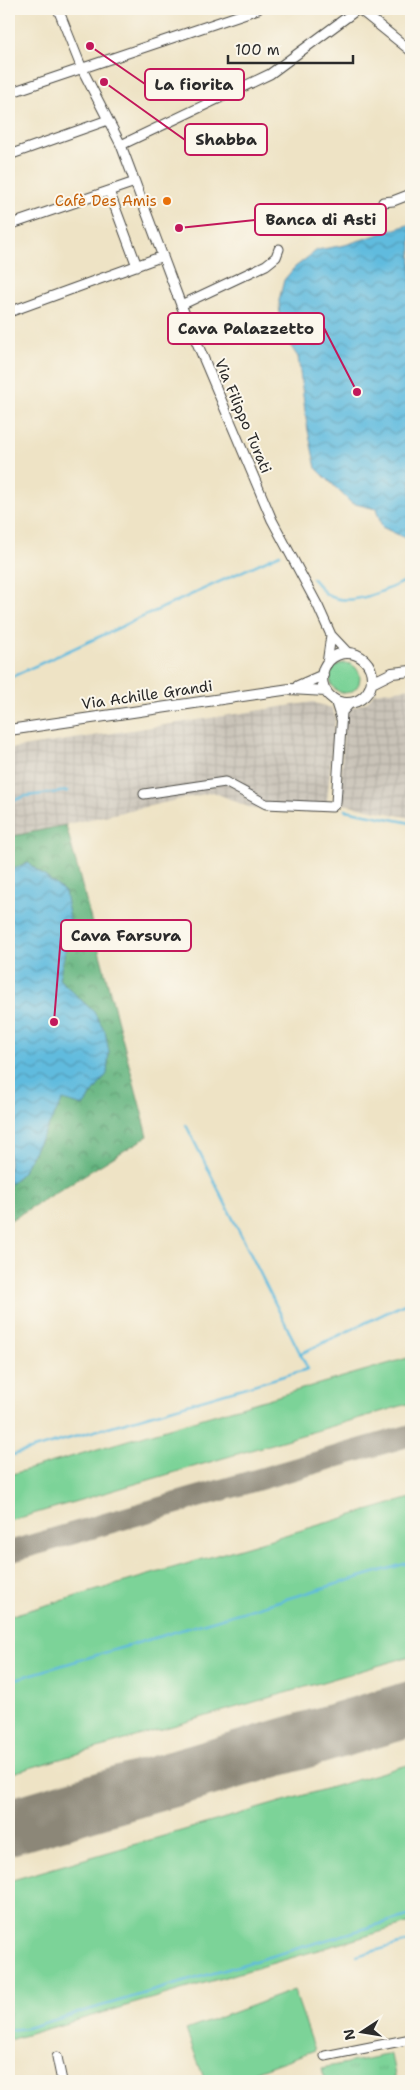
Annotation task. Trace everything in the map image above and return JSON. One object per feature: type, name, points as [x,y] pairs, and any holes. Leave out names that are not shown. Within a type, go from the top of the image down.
[{"type":"main road","points":[[372,683],[370,669],[362,658],[348,653],[337,656],[327,664],[323,675],[326,691],[335,700],[350,703],[364,696],[372,683],[392,673]]},
{"type":"main road","points":[[370,669],[392,673],[411,671]]},
{"type":"main road","name":"Via Achille Grandi","points":[[290,689],[323,675]]},
{"type":"main road","name":"Via Achille Grandi","points":[[9,730],[290,689],[326,691]]},
{"type":"street","points":[[9,93],[258,9]]},
{"type":"street","points":[[121,145],[270,74],[359,9],[411,51]]},
{"type":"street","name":"Via Filippo Turati","points":[[58,10],[82,69],[121,145],[181,306],[279,535],[318,606],[331,635],[348,653]]},
{"type":"street","points":[[9,155],[108,120]]},
{"type":"street","points":[[9,225],[135,182]]},
{"type":"street","points":[[109,190],[137,266]]},
{"type":"street","points":[[383,202],[393,201],[411,194]]},
{"type":"street","points":[[181,306],[266,265],[276,257],[279,249]]},
{"type":"street","points":[[9,312],[163,256]]},
{"type":"street","points":[[327,664],[331,635]]},
{"type":"street","points":[[335,700],[341,720]]},
{"type":"street","points":[[144,794],[228,782],[240,792],[255,797],[266,804],[330,808],[336,803],[342,712],[350,703]]},
{"type":"street","points":[[325,2056],[411,2039]]},
{"type":"street","points":[[57,2057],[62,2081]]},
{"type":"shaded area","points":[[411,688],[411,818],[344,804],[340,800],[344,717],[351,708],[367,702],[374,693]]},
{"type":"shaded area","points":[[313,702],[333,709],[335,718],[327,802],[315,812],[253,809],[213,792],[9,837],[9,749]]},
{"type":"green space","points":[[345,663],[356,667],[360,678],[356,689],[345,693],[334,689],[330,678],[334,667]]},
{"type":"green space","points":[[66,825],[148,1136],[9,1221],[9,1185],[22,1173],[63,1099],[94,1012],[59,979],[64,953],[65,892],[28,863],[9,870],[9,837]]},
{"type":"green space","points":[[411,1357],[411,1403],[9,1521],[9,1475]]},
{"type":"green space","points":[[411,1498],[411,1656],[9,1774],[9,1616]]},
{"type":"green space","points":[[411,1764],[411,1923],[9,2040],[9,1881]]},
{"type":"green space","points":[[294,1990],[315,2050],[229,2081],[205,2081],[186,2030]]},
{"type":"green space","points":[[391,2054],[396,2081],[325,2081],[322,2068]]},
{"type":"water","points":[[411,224],[411,540],[409,540],[382,527],[376,509],[351,503],[316,468],[307,426],[298,357],[286,339],[280,323],[279,300],[284,280],[294,268],[317,250],[345,245]]},
{"type":"water","points":[[28,863],[65,892],[71,925],[59,979],[94,1012],[105,1031],[109,1052],[107,1074],[83,1106],[63,1100],[22,1173],[9,1185],[9,871]]},
{"type":"waterway","points":[[9,678],[280,554]]},
{"type":"waterway","points":[[312,578],[325,593],[334,598],[345,600],[368,596],[411,579]]},
{"type":"waterway","points":[[9,802],[26,796],[68,791]]},
{"type":"waterway","points":[[345,810],[411,823]]},
{"type":"waterway","points":[[9,1456],[308,1369],[186,1125]]},
{"type":"waterway","points":[[300,1354],[411,1301]]},
{"type":"waterway","points":[[9,1681],[411,1562]]},
{"type":"waterway","points":[[9,2030],[27,2028],[411,1915]]},
{"type":"waterway","points":[[356,1956],[411,1941]]},
{"type":"taxiway","points":[[9,1552],[411,1435]]},
{"type":"taxiway","points":[[9,1833],[52,1814]]},
{"type":"runway","points":[[9,1827],[411,1709]]},
{"type":"place","name":"La fiorita","points":[[90,46]]},
{"type":"place","name":"Shabba","points":[[104,82]]},
{"type":"place","name":"Cafè Des Amis","points":[[167,201]]},
{"type":"place","name":"Banca di Asti","points":[[179,228]]},
{"type":"place","name":"Cava Palazzetto","points":[[357,392]]},
{"type":"place","name":"Cava Farsura","points":[[54,1022]]}]
